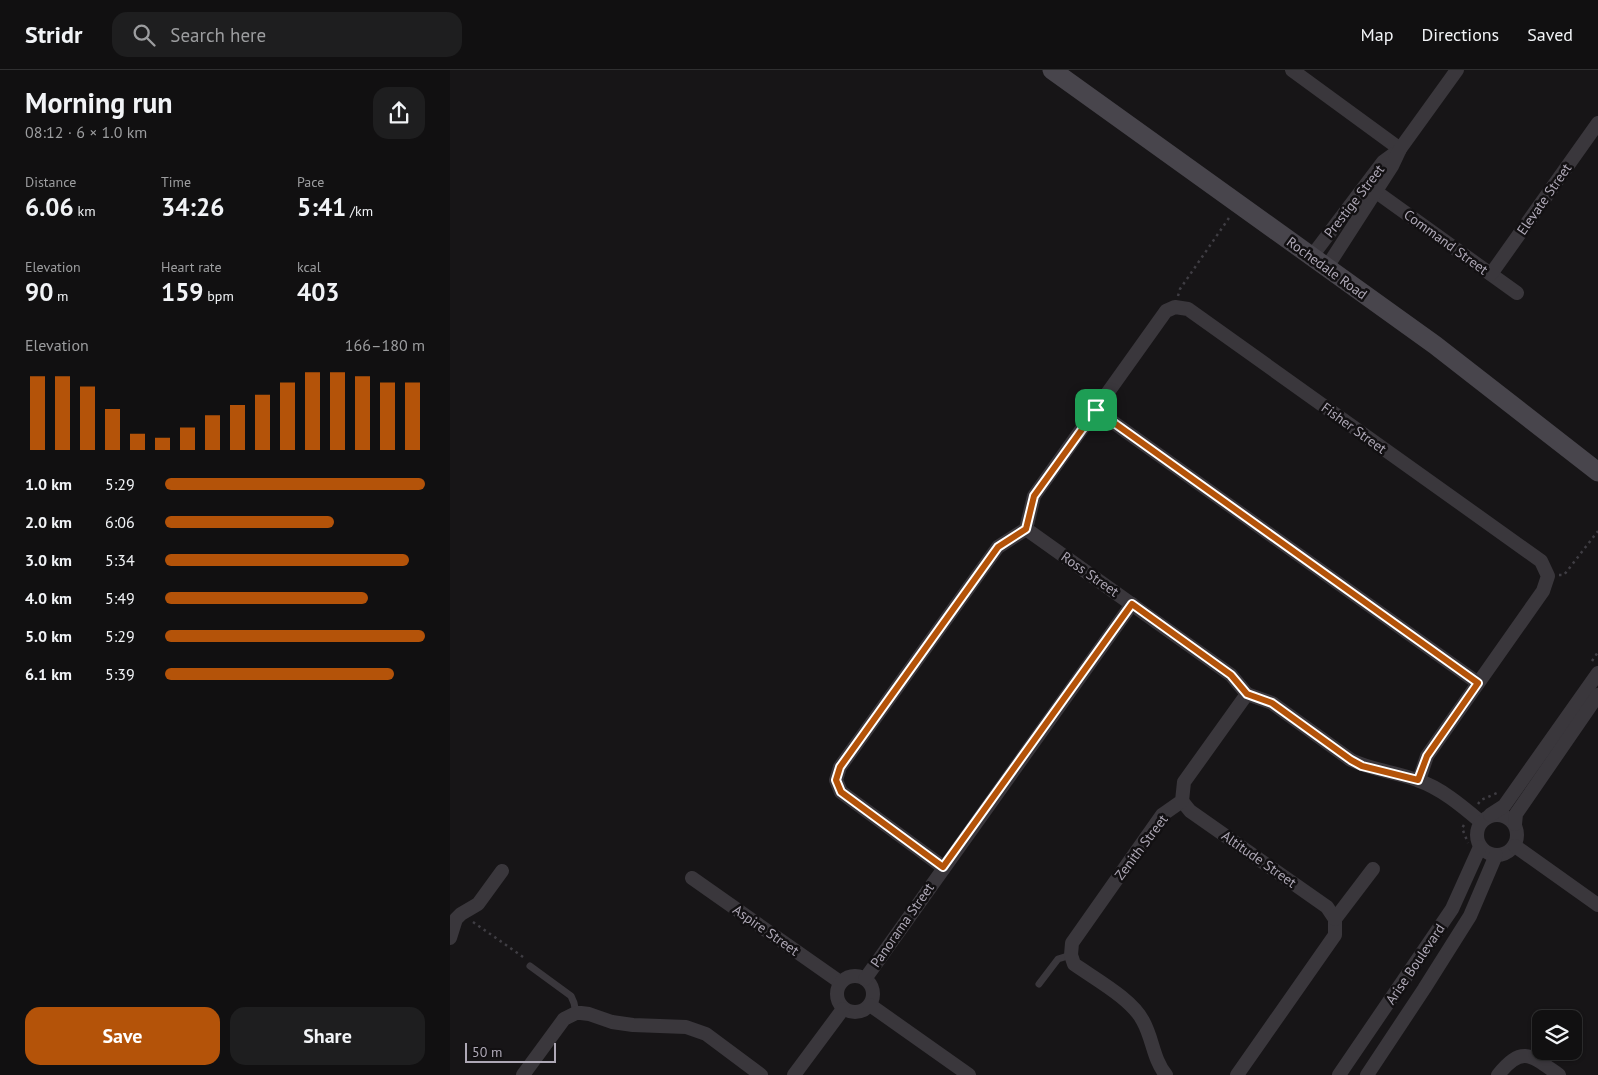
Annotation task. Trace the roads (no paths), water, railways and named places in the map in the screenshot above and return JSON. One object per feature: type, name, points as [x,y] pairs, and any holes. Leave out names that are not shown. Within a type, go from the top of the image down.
[{"type":"main road","name":"Rochedale Road","points":[[1052,70],[1435,345],[1598,472]]},
{"type":"street","points":[[1292,70],[1400,149]]},
{"type":"street","name":"Prestige Street","points":[[1320,262],[1375,191],[1392,166],[1400,149],[1456,70]]},
{"type":"street","name":"Elevate Street","points":[[1491,274],[1598,123]]},
{"type":"street","name":"Prestige Street","points":[[1320,262],[1383,162],[1400,149]]},
{"type":"street","name":"Command Street","points":[[1375,191],[1517,293]]},
{"type":"street","name":"Fisher Street","points":[[1096,410],[1166,311],[1175,307],[1188,309],[1541,561],[1548,576],[1543,590],[1478,683]]},
{"type":"street","points":[[943,867],[841,792],[836,780],[840,767],[998,547],[1026,529],[1034,496],[1096,410],[1478,683],[1427,756],[1418,780]]},
{"type":"street","name":"Ross Street","points":[[1026,529],[1231,675],[1247,694]]},
{"type":"street","name":"Panorama Street","points":[[865,979],[1132,604]]},
{"type":"street","points":[[1598,672],[1504,806],[1486,819],[1477,834],[1480,847],[1496,856],[1507,853],[1515,846],[1518,835],[1515,824],[1516,814],[1598,695]]},
{"type":"street","points":[[1182,801],[1184,782],[1247,694],[1272,703],[1362,766],[1418,780],[1486,819],[1504,815],[1515,824]]},
{"type":"street","name":"Altitude Street","points":[[1182,801],[1190,810],[1327,907],[1335,919]]},
{"type":"street","name":"Zenith Street","points":[[1071,955],[1072,943],[1162,816],[1182,801]]},
{"type":"street","points":[[1515,846],[1598,905]]},
{"type":"street","name":"Arise Boulevard","points":[[1340,1075],[1452,909],[1480,847]]},
{"type":"street","name":"Arise Boulevard","points":[[1367,1075],[1470,916],[1496,856]]},
{"type":"street","points":[[1237,1075],[1335,935],[1335,919],[1373,869]]},
{"type":"street","points":[[450,938],[456,916],[478,904],[502,871]]},
{"type":"street","name":"Aspire Street","points":[[692,878],[840,982]]},
{"type":"street","points":[[1071,955],[1074,964],[1132,1005],[1143,1021],[1158,1065],[1166,1075]]},
{"type":"street","points":[[852,976],[865,979],[872,988],[873,1000],[870,1005],[857,1013],[843,1009],[838,1003],[836,996],[840,982],[852,976]]},
{"type":"street","points":[[870,1005],[969,1075]]},
{"type":"street","points":[[794,1075],[843,1009]]},
{"type":"street","points":[[523,1075],[564,1019],[576,1013],[589,1014],[612,1022],[633,1025],[686,1026],[706,1034],[761,1075]]},
{"type":"street","points":[[1498,1075],[1509,1061],[1517,1057],[1529,1056],[1559,1075]]},
{"type":"lane","points":[[1039,984],[1058,960],[1071,955]]},
{"type":"lane","points":[[530,966],[571,996],[576,1013]]}]
